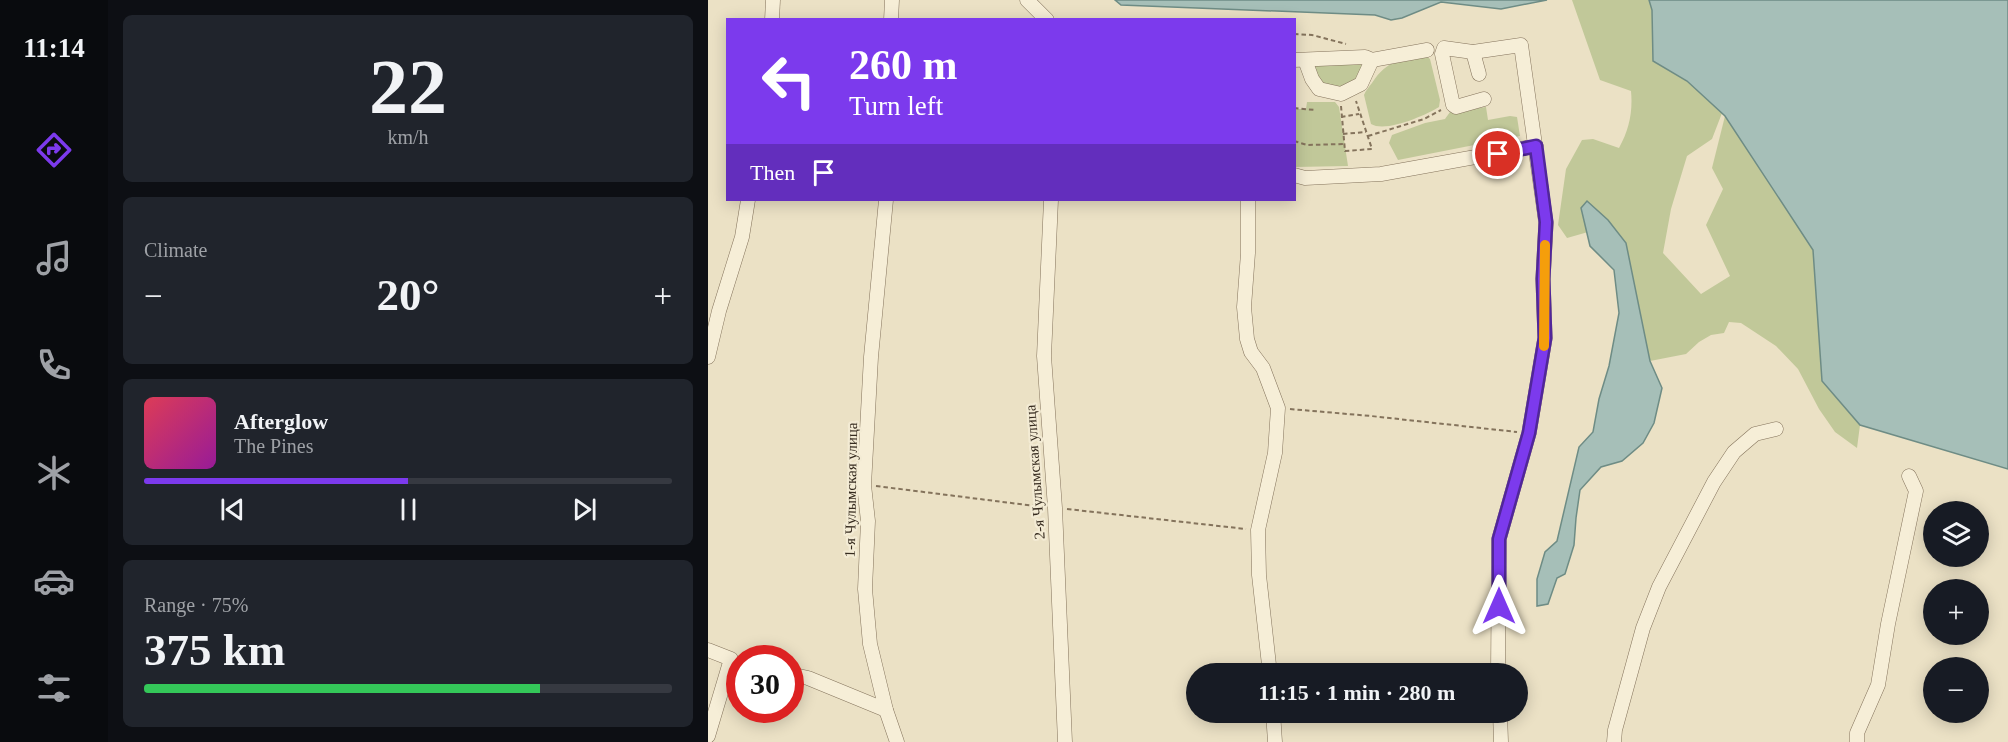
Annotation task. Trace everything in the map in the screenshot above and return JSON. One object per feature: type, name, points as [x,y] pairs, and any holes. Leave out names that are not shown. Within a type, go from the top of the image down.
[{"type":"street","points":[[772,18],[773,0]]},
{"type":"street","points":[[891,18],[892,0]]},
{"type":"street","points":[[1027,0],[1045,18]]},
{"type":"street","points":[[1484,99],[1456,107],[1453,105],[1442,54],[1444,48],[1473,52],[1521,45],[1546,222],[1543,279],[1545,338],[1529,433],[1499,539],[1498,663]]},
{"type":"street","points":[[1300,60],[1369,59],[1427,50]]},
{"type":"street","points":[[1473,52],[1479,74]]},
{"type":"street","points":[[1300,60],[1319,89],[1347,92],[1361,84],[1369,59]]},
{"type":"street","points":[[1296,176],[1305,178],[1382,174],[1536,146]]},
{"type":"street","points":[[708,357],[719,311],[742,237],[748,201]]},
{"type":"street","name":"1-я Чулымская улица","points":[[886,201],[871,357],[864,485],[868,521],[865,590],[870,644],[886,710],[897,742]]},
{"type":"street","name":"2-я Чулымская улица","points":[[1051,201],[1044,356],[1055,508],[1065,742]]},
{"type":"street","points":[[1248,201],[1248,253],[1244,307],[1247,339],[1251,352],[1263,368],[1278,408],[1275,453],[1258,530],[1259,575],[1269,663]]},
{"type":"street","points":[[1614,742],[1615,730],[1643,628],[1659,587],[1680,546],[1714,483],[1734,452],[1755,434],[1776,429]]},
{"type":"street","points":[[1857,742],[1857,733],[1878,685],[1888,624],[1916,491],[1909,476]]},
{"type":"street","points":[[708,650],[726,657]]},
{"type":"street","points":[[804,677],[886,710]]},
{"type":"street","points":[[708,736],[726,685]]},
{"type":"street","points":[[1274,723],[1275,742]]},
{"type":"street","points":[[1500,723],[1501,742]]},
{"type":"path","points":[[1296,34],[1312,35],[1354,46],[1369,59]]},
{"type":"path","points":[[1347,92],[1360,114],[1372,148],[1345,151],[1341,117],[1347,92]]},
{"type":"path","points":[[1368,136],[1424,119],[1442,110],[1443,102]]},
{"type":"path","points":[[1296,108],[1315,110]]},
{"type":"path","points":[[1341,117],[1360,114]]},
{"type":"path","points":[[1343,134],[1366,132]]},
{"type":"path","points":[[1296,142],[1307,145],[1344,144]]},
{"type":"path","points":[[1278,408],[1529,433]]},
{"type":"green space","points":[[1572,0],[1649,0],[1652,10],[1653,61],[1687,81],[1722,113],[1712,139],[1687,156],[1671,209],[1663,253],[1701,294],[1730,276],[1706,225],[1723,189],[1712,168],[1725,116],[1813,250],[1822,381],[1860,425],[1857,448],[1835,432],[1819,409],[1798,369],[1776,346],[1741,323],[1729,322],[1724,333],[1711,335],[1686,354],[1650,361],[1626,243],[1581,208],[1588,232],[1567,238],[1558,225],[1566,169],[1582,140],[1593,139],[1619,148],[1628,128],[1631,114],[1631,91],[1600,80]]},
{"type":"green space","points":[[1426,56],[1430,59],[1440,100],[1439,107],[1396,125],[1371,124],[1364,95],[1378,75],[1395,62]]},
{"type":"green space","points":[[1313,62],[1362,62],[1363,71],[1353,82],[1338,87],[1319,80]]},
{"type":"green space","points":[[1307,102],[1335,102],[1339,107],[1348,166],[1296,167],[1296,109],[1306,109]]},
{"type":"green space","points":[[1486,107],[1488,120],[1517,117],[1520,136],[1398,160],[1389,143],[1392,135],[1425,123],[1445,119],[1450,112]]},
{"type":"water","points":[[1115,0],[1547,0],[1501,9],[1441,2],[1402,18],[1391,20],[1375,15],[1121,5]]},
{"type":"water","points":[[1649,0],[2008,0],[2008,469],[1860,425],[1822,381],[1813,250],[1725,116],[1687,81],[1653,61],[1652,10]]},
{"type":"water","points":[[1587,201],[1608,220],[1626,243],[1650,361],[1662,388],[1654,423],[1643,443],[1622,461],[1601,467],[1580,490],[1574,545],[1565,574],[1557,578],[1548,604],[1537,606],[1537,579],[1545,552],[1557,541],[1579,447],[1593,432],[1619,313],[1614,270],[1590,246],[1581,208]]},
{"type":"slow traffic","points":[[1544,346],[1545,245]]},
{"type":"route","points":[[1498,154],[1536,146],[1546,222],[1543,279],[1545,338],[1529,433],[1499,539],[1499,606]]}]
